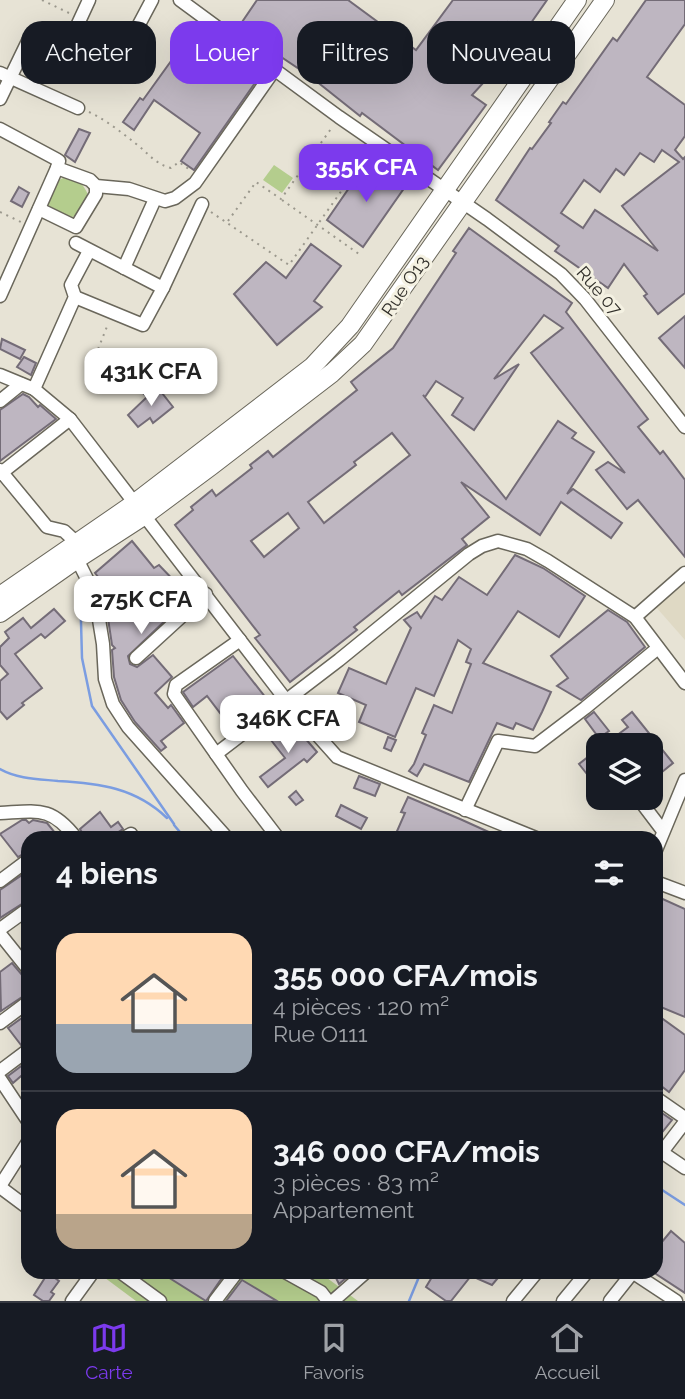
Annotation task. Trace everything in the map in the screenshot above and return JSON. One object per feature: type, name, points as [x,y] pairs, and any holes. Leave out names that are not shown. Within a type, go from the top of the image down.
[{"type":"main road","name":"Rue O13","points":[[140,509],[323,357],[350,326],[577,0]]},
{"type":"main road","name":"Rue O13","points":[[140,509],[286,409],[332,373],[363,344],[605,0]]},
{"type":"main road","points":[[0,596],[77,551],[140,509]]},
{"type":"main road","points":[[0,613],[77,551]]},
{"type":"street","points":[[79,21],[89,0]]},
{"type":"street","points":[[141,21],[152,0]]},
{"type":"street","name":"Rue 07","points":[[180,0],[209,21]]},
{"type":"street","points":[[0,99],[5,75],[21,51]]},
{"type":"street","points":[[5,75],[78,108]]},
{"type":"street","name":"Rue 07","points":[[283,75],[561,274],[585,299],[685,427]]},
{"type":"street","points":[[57,168],[90,180],[96,186],[129,190],[165,201],[175,198],[200,177],[265,84]]},
{"type":"street","points":[[0,129],[60,161],[0,296]]},
{"type":"street","points":[[40,209],[76,227],[96,194],[96,186]]},
{"type":"street","points":[[124,268],[155,199]]},
{"type":"street","points":[[75,297],[143,326],[202,204]]},
{"type":"street","points":[[76,243],[163,288]]},
{"type":"street","points":[[0,401],[27,387],[75,297],[71,285],[89,251]]},
{"type":"street","points":[[0,263],[13,269]]},
{"type":"street","points":[[0,376],[27,387],[55,405],[70,419],[286,700],[337,757],[518,831]]},
{"type":"street","points":[[70,419],[1,472],[47,527],[64,531],[77,551],[95,595],[103,643],[105,680],[113,704],[128,727],[221,831]]},
{"type":"street","points":[[216,754],[437,582],[469,554],[482,545],[498,541],[527,550],[635,617],[685,683]]},
{"type":"street","points":[[635,617],[685,573]]},
{"type":"street","points":[[136,658],[206,594]]},
{"type":"street","points":[[240,640],[173,689],[216,754],[273,831]]},
{"type":"street","points":[[465,810],[498,741],[501,739],[535,746],[657,648]]},
{"type":"street","points":[[647,810],[663,831],[685,780]]},
{"type":"street","points":[[0,813],[47,812],[58,819],[66,831]]},
{"type":"street","points":[[0,881],[21,865]]},
{"type":"street","points":[[663,885],[685,893]]},
{"type":"street","points":[[0,929],[21,914]]},
{"type":"street","points":[[0,934],[21,960]]},
{"type":"street","points":[[0,1023],[21,1007]]},
{"type":"street","points":[[0,1072],[21,1056]]},
{"type":"street","points":[[0,1079],[21,1102]]},
{"type":"street","points":[[663,1103],[685,1120],[663,1145]]},
{"type":"street","points":[[21,1153],[0,1186],[21,1202]]},
{"type":"street","points":[[663,1153],[685,1168]]},
{"type":"street","points":[[72,1301],[88,1279]]},
{"type":"street","points":[[130,1279],[160,1301]]},
{"type":"street","points":[[215,1301],[232,1279]]},
{"type":"street","points":[[302,1279],[321,1292],[328,1301]]},
{"type":"street","points":[[333,1301],[358,1279]]},
{"type":"street","points":[[513,1301],[531,1279]]},
{"type":"street","points":[[563,1301],[581,1279]]},
{"type":"street","points":[[610,1301],[627,1279]]},
{"type":"street","points":[[642,1279],[667,1299]]},
{"type":"path","points":[[41,0],[80,18]]},
{"type":"path","points":[[78,108],[102,118],[156,162],[171,168],[178,162],[200,177]]},
{"type":"path","points":[[281,200],[339,117]]},
{"type":"path","points":[[359,254],[317,225],[281,200],[256,182],[227,222],[289,265],[317,225],[375,142]]},
{"type":"path","points":[[0,212],[32,227]]},
{"type":"path","points":[[93,362],[113,314]]},
{"type":"shaded area","points":[[685,583],[685,640],[656,607]]},
{"type":"green space","points":[[274,165],[293,178],[282,193],[263,180]]},
{"type":"green space","points":[[65,177],[79,182],[88,195],[79,214],[70,218],[51,211],[47,201],[55,182]]},
{"type":"green space","points":[[106,1279],[328,1279],[358,1301],[136,1301]]},
{"type":"building","points":[[257,0],[348,0],[377,21],[297,21],[297,68],[283,58],[283,21],[243,21]]},
{"type":"building","points":[[453,0],[547,0],[532,21],[437,21]]},
{"type":"building","points":[[646,0],[685,0],[685,24],[647,77],[685,105],[685,136],[675,150],[683,159],[685,157],[685,293],[658,314],[644,296],[647,294],[624,264],[608,288],[555,251],[559,246],[496,200],[563,102],[566,104],[613,38],[617,41]],"holes":[[[662,150],[679,162],[622,206],[658,251],[595,210],[583,228],[561,213],[584,180],[600,192],[616,169],[624,175],[640,153],[654,162]]]},
{"type":"building","points":[[427,35],[427,84],[482,84],[472,95],[486,105],[438,170],[362,113],[360,116],[320,84],[413,84],[413,48],[416,50]]},
{"type":"building","points":[[170,63],[170,84],[254,84],[194,170],[181,161],[200,133],[154,100],[134,130],[123,122],[140,98],[143,100]]},
{"type":"building","points":[[79,129],[90,133],[75,162],[65,155]]},
{"type":"building","points":[[367,162],[391,178],[393,175],[407,184],[363,247],[327,220]]},
{"type":"building","points":[[19,187],[29,193],[22,207],[11,201]]},
{"type":"building","points":[[469,228],[572,303],[566,312],[648,419],[638,427],[660,454],[663,451],[685,480],[685,557],[638,500],[627,509],[596,470],[608,462],[625,473],[531,353],[563,328],[544,315],[494,379],[519,364],[474,430],[452,415],[463,398],[436,381],[425,397],[423,395],[506,499],[558,421],[576,433],[572,438],[594,452],[567,494],[573,489],[622,523],[611,538],[561,502],[540,535],[461,482],[489,517],[462,539],[467,545],[402,595],[399,591],[354,627],[357,630],[290,682],[255,638],[260,635],[175,525],[212,490],[216,496],[252,468],[250,465],[268,451],[273,457],[357,390],[351,382],[393,348],[456,253],[453,251]],"holes":[[[392,433],[410,455],[324,523],[308,502]],[[288,513],[299,528],[264,557],[251,541]]]},
{"type":"building","points":[[311,244],[341,266],[314,301],[322,307],[277,345],[234,294],[266,262],[286,278]]},
{"type":"building","points":[[685,316],[685,368],[659,338]]},
{"type":"building","points":[[2,339],[25,350],[20,359],[0,349]]},
{"type":"building","points":[[143,353],[153,366],[137,379],[127,366]]},
{"type":"building","points":[[24,357],[36,363],[31,375],[17,367]]},
{"type":"building","points":[[150,387],[154,391],[158,388],[173,407],[153,423],[150,418],[138,427],[128,415],[147,397],[143,393]]},
{"type":"building","points":[[23,394],[56,419],[0,461],[0,410]]},
{"type":"building","points":[[132,541],[154,568],[159,565],[183,590],[187,586],[193,594],[128,656],[130,664],[137,667],[153,655],[172,677],[155,693],[168,708],[171,705],[184,723],[161,741],[166,747],[161,751],[135,722],[121,700],[114,677],[112,650],[115,648],[112,645],[106,605],[109,602],[103,591],[107,588],[95,573]]},
{"type":"building","points":[[515,555],[543,568],[585,596],[559,637],[518,611],[483,663],[551,692],[533,730],[516,723],[513,729],[497,723],[469,782],[424,764],[417,776],[409,771],[426,735],[422,733],[434,705],[452,713],[471,664],[466,662],[471,649],[458,640],[434,696],[416,688],[395,737],[359,722],[366,705],[338,693],[349,668],[386,684],[411,628],[404,620],[417,612],[421,618],[435,596],[442,600],[459,577],[487,595]]},
{"type":"building","points":[[54,609],[65,621],[45,638],[41,634],[15,654],[42,688],[7,719],[0,711],[0,681],[8,674],[0,665],[0,647],[9,638],[5,632],[23,618],[31,628]]},
{"type":"building","points":[[608,610],[627,622],[645,647],[581,700],[557,686],[568,678],[551,656]]},
{"type":"building","points":[[233,656],[266,698],[240,718],[243,722],[233,730],[207,696],[193,707],[183,692]]},
{"type":"building","points":[[308,699],[318,702],[315,715],[325,721],[322,728],[303,706]]},
{"type":"building","points":[[594,712],[609,731],[595,733],[585,719]]},
{"type":"building","points":[[632,712],[649,733],[620,733],[628,727],[622,720]]},
{"type":"building","points":[[275,728],[285,741],[298,730],[317,752],[307,762],[304,759],[268,787],[260,777],[285,758],[267,735]]},
{"type":"building","points":[[388,737],[396,740],[391,751],[384,748]]},
{"type":"building","points":[[663,751],[673,763],[663,771]]},
{"type":"building","points":[[586,758],[586,773],[579,764]]},
{"type":"building","points":[[359,776],[380,784],[375,796],[354,788]]},
{"type":"building","points":[[296,791],[303,800],[296,805],[289,797]]},
{"type":"building","points":[[408,797],[487,831],[397,831],[405,813],[401,812]]},
{"type":"building","points":[[341,805],[367,818],[361,829],[336,816]]},
{"type":"building","points":[[100,812],[111,827],[118,822],[123,829],[81,831],[80,829]]},
{"type":"building","points":[[22,820],[29,823],[33,820],[47,823],[54,831],[21,831],[21,855],[18,857],[0,834]]},
{"type":"building","points":[[21,876],[21,904],[0,918],[0,890]]},
{"type":"building","points":[[663,899],[685,909],[685,1017],[663,1008]]},
{"type":"building","points":[[12,963],[21,974],[21,998],[1,1011],[0,972]]},
{"type":"building","points":[[21,1019],[21,1045],[8,1028]]},
{"type":"building","points":[[663,1019],[685,1035],[685,1070],[669,1092],[663,1087]]},
{"type":"building","points":[[21,1066],[21,1076],[13,1083],[8,1076]]},
{"type":"building","points":[[663,1114],[672,1120],[663,1131]]},
{"type":"building","points":[[671,1231],[685,1243],[685,1293],[663,1279],[663,1241]]},
{"type":"building","points":[[44,1279],[59,1281],[51,1292],[54,1294],[49,1301],[43,1301],[34,1295]]},
{"type":"building","points":[[171,1279],[221,1279],[206,1301]]},
{"type":"building","points":[[431,1279],[468,1279],[451,1301],[446,1301],[426,1287]]},
{"type":"building","points":[[478,1279],[497,1279],[492,1285]]},
{"type":"building","points":[[242,1280],[277,1301],[226,1301]]},
{"type":"waterway","points":[[80,586],[82,658],[92,706],[174,824]]},
{"type":"waterway","points":[[0,769],[28,778],[88,783],[116,789],[143,800],[167,818]]},
{"type":"waterway","points":[[174,825],[179,831]]},
{"type":"waterway","points":[[663,1191],[685,1205]]},
{"type":"waterway","points":[[409,1301],[418,1279]]}]
